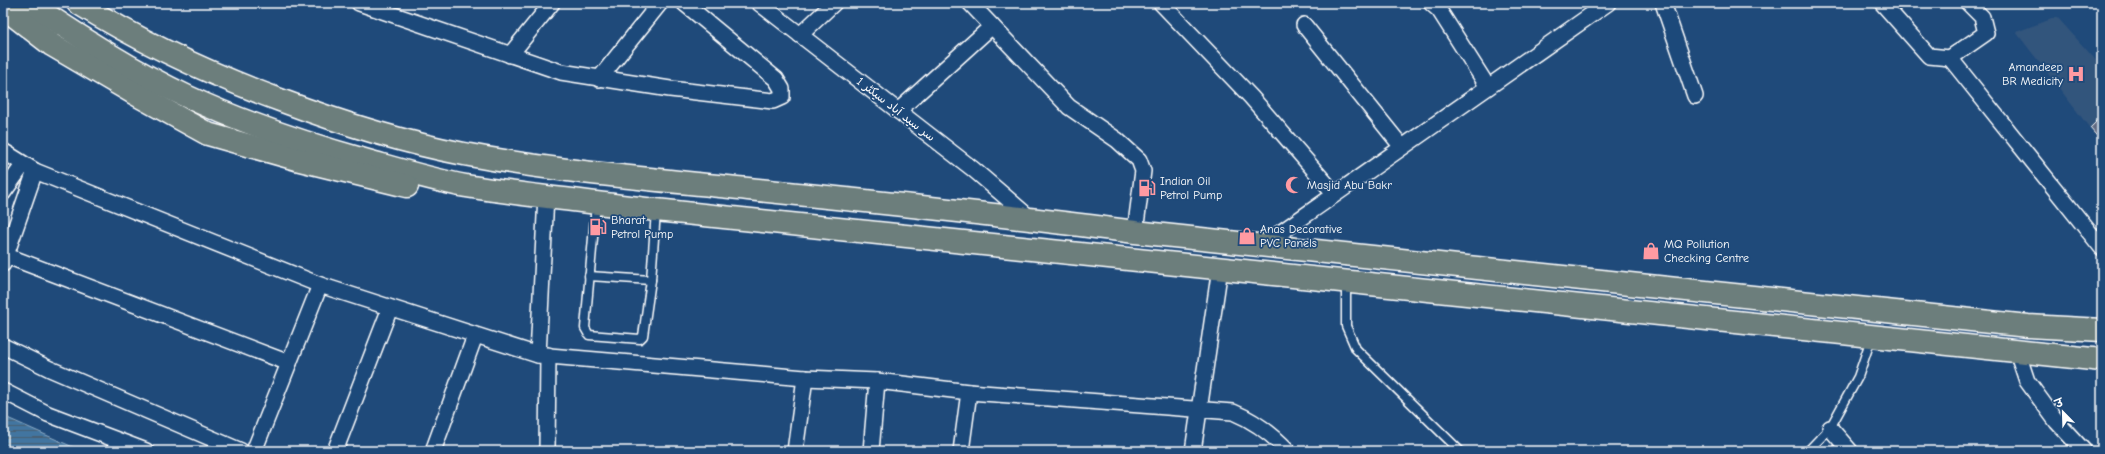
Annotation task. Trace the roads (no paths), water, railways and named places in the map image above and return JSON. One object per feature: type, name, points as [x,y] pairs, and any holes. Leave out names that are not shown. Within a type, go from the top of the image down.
[{"type":"highway","points":[[29,3],[84,40],[154,80],[234,116],[289,137],[354,158],[465,185],[656,210],[2102,360]]},
{"type":"highway","points":[[78,3],[150,46],[238,84],[387,137],[467,155],[504,161],[591,172],[1030,218],[1135,232],[2028,326],[2102,330]]},
{"type":"highway","points":[[101,3],[126,19],[233,72],[401,126],[469,144],[504,161]]},
{"type":"highway","points":[[3,7],[52,45],[208,134],[385,182],[441,193],[500,190]]},
{"type":"street","points":[[359,3],[561,72],[599,80],[773,101],[782,97],[782,89],[776,78],[684,3]]},
{"type":"street","points":[[510,55],[552,3]]},
{"type":"street","points":[[599,80],[660,3]]},
{"type":"street","name":"سر سید آباد سیکٹر 1","points":[[759,3],[973,169],[1030,218]]},
{"type":"street","points":[[800,34],[834,3]]},
{"type":"street","points":[[970,3],[1069,107],[1117,140],[1139,160],[1143,171],[1135,232]]},
{"type":"street","points":[[1161,3],[1251,97],[1335,194]]},
{"type":"street","points":[[1431,3],[1439,10],[1488,87]]},
{"type":"street","points":[[1263,245],[1608,3]]},
{"type":"street","points":[[1663,3],[1695,96]]},
{"type":"street","points":[[1882,3],[1929,56],[1950,58],[2102,248]]},
{"type":"street","points":[[1950,58],[1967,43],[1986,33],[1982,17],[1968,3]]},
{"type":"street","points":[[1304,25],[1402,147]]},
{"type":"street","points":[[898,111],[992,26]]},
{"type":"street","points":[[3,151],[29,168],[320,285],[475,336],[543,355],[805,378],[877,381],[969,392],[1233,412],[1250,419],[1274,436],[1288,451]]},
{"type":"street","points":[[3,193],[29,168]]},
{"type":"street","points":[[29,168],[5,260],[289,363]]},
{"type":"street","points":[[546,196],[543,355],[547,451]]},
{"type":"street","points":[[1193,451],[1220,268]]},
{"type":"street","points":[[254,451],[320,285]]},
{"type":"street","points":[[335,451],[390,308]]},
{"type":"street","points":[[433,451],[475,336]]},
{"type":"street","points":[[3,346],[50,369],[241,451]]},
{"type":"street","points":[[2018,351],[2027,382],[2057,422],[2084,451]]},
{"type":"street","points":[[795,451],[805,378]]},
{"type":"street","points":[[871,451],[877,381]]},
{"type":"street","points":[[3,391],[48,414],[146,451]]},
{"type":"street","points":[[961,451],[969,392]]},
{"type":"street","points":[[1830,428],[1850,451]]},
{"type":"street","points":[[1272,451],[1274,436]]},
{"type":"lane","points":[[596,203],[585,328],[589,335],[640,339],[644,336],[651,280],[656,210]]},
{"type":"lane","points":[[589,276],[651,280]]},
{"type":"lane","points":[[1346,281],[1346,326],[1356,349],[1460,451]]},
{"type":"lane","points":[[1808,451],[1830,428],[1858,377],[1872,336]]},
{"type":"place","name":"Amandeep BR Medicity","points":[[2076,74]]},
{"type":"place","name":"Masjid Abu Bakr","points":[[1294,185]]},
{"type":"place","name":"Indian Oil Petrol Pump","points":[[1147,188]]},
{"type":"place","name":"Bharat Petrol Pump","points":[[598,227]]},
{"type":"place","name":"Anas Decorative PVC Panels","points":[[1247,236]]},
{"type":"place","name":"MQ Pollution Checking Centre","points":[[1651,251]]}]
